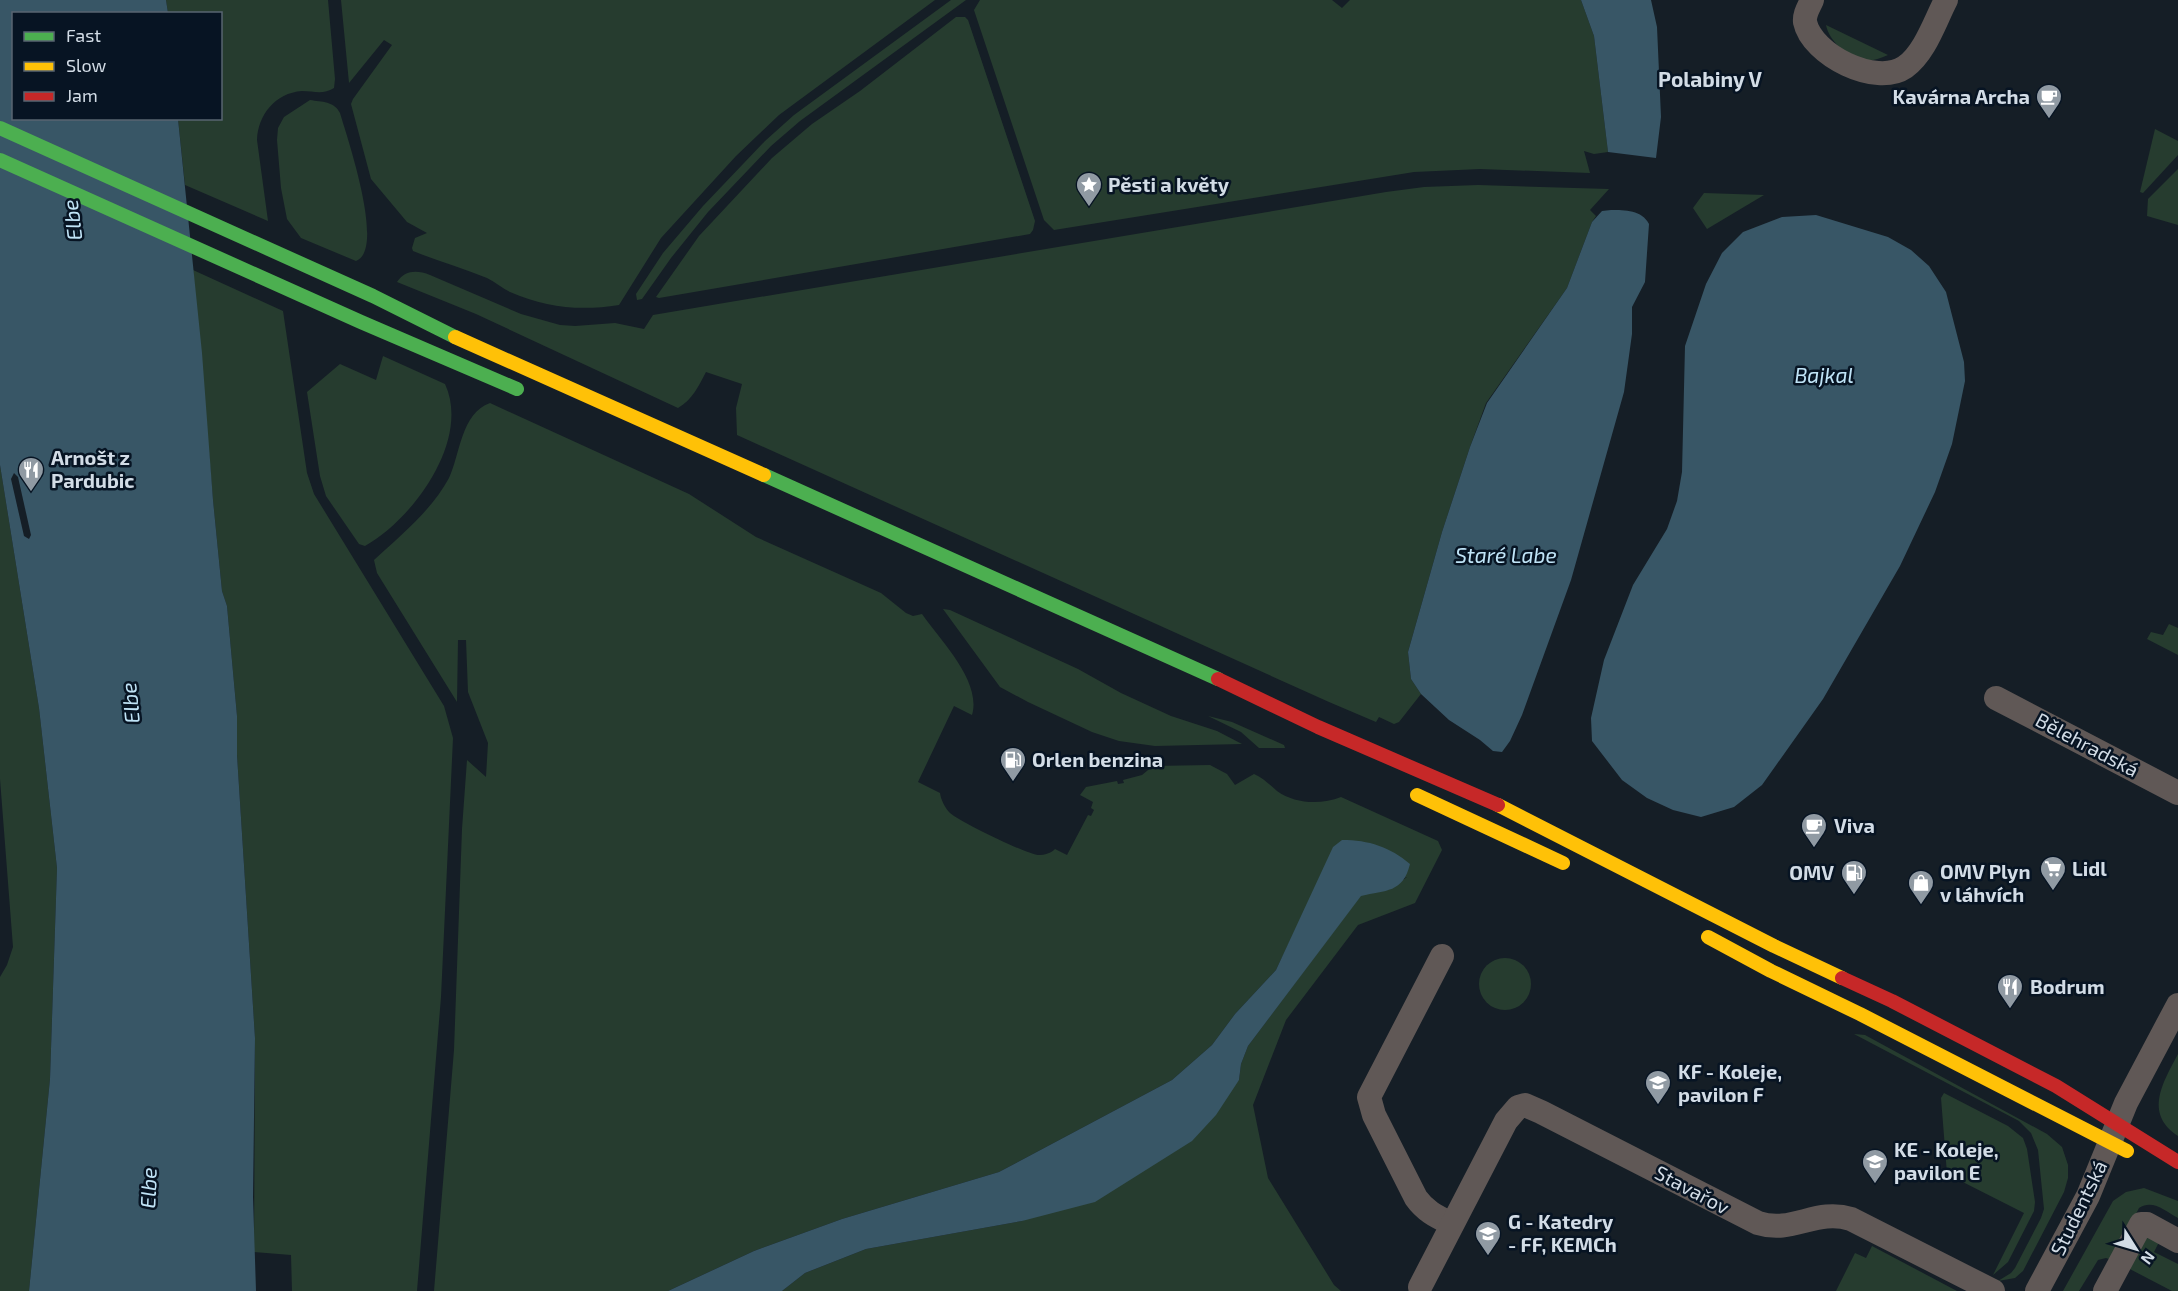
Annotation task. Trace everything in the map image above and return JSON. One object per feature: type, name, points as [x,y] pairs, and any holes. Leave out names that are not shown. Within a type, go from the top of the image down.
[{"type":"main road","points":[[0,128],[333,278],[444,332],[1273,704],[1318,728],[1497,805],[1774,946],[1913,1012],[2056,1086],[2146,1160],[2178,1175]]},
{"type":"main road","points":[[0,160],[337,312],[531,395]]},
{"type":"main road","points":[[1404,789],[1581,872]]},
{"type":"main road","points":[[1696,930],[1771,971],[1890,1029],[2178,1162]]},
{"type":"street","points":[[1812,0],[1805,14],[1805,22],[1823,48],[1840,62],[1853,68],[1886,73],[1902,69],[1915,57],[1946,0]]},
{"type":"street","name":"Bělehradská","points":[[1996,698],[2178,793]]},
{"type":"street","points":[[1442,956],[1369,1098],[1374,1115],[1416,1198],[1430,1213],[1452,1224]]},
{"type":"street","points":[[2114,1133],[2134,1087],[2178,1005]]},
{"type":"street","name":"Stavařov","points":[[1420,1287],[1506,1121],[1518,1107],[1525,1106],[1533,1108],[1758,1223],[1771,1227],[1786,1227],[1824,1216],[1845,1217],[1862,1223],[1993,1291]]},
{"type":"street","name":"Studentská","points":[[2037,1291],[2088,1196],[2114,1133]]},
{"type":"street","points":[[2105,1291],[2141,1224],[2147,1224],[2178,1241]]},
{"type":"green space","points":[[166,0],[328,0],[334,88],[318,92],[302,91],[284,96],[270,107],[258,131],[257,140],[268,221],[185,185],[178,120],[222,120],[222,12],[168,12]]},
{"type":"green space","points":[[341,0],[935,0],[779,115],[736,156],[661,238],[619,305],[577,308],[537,302],[510,292],[487,278],[413,251],[415,238],[427,233],[407,222],[371,179],[351,104],[392,45],[384,40],[349,83]]},
{"type":"green space","points":[[951,0],[966,0],[800,121],[771,146],[708,212],[642,299],[637,300],[636,294],[663,253],[703,206],[765,141],[794,115]]},
{"type":"green space","points":[[980,0],[1332,0],[1342,8],[1350,0],[1581,0],[1594,36],[1608,152],[1594,154],[1584,151],[1590,173],[1480,169],[1414,172],[1054,230],[1044,220],[974,10]]},
{"type":"green space","points":[[956,17],[965,17],[968,20],[1035,221],[1030,234],[656,297],[699,236],[772,158],[812,124],[860,91]]},
{"type":"green space","points":[[1826,25],[1888,55],[1870,60],[1858,59],[1835,43]]},
{"type":"green space","points":[[310,100],[327,103],[337,109],[350,145],[366,216],[367,237],[364,252],[356,261],[301,238],[287,219],[281,188],[278,128],[284,117]]},
{"type":"green space","points":[[2155,129],[2178,141],[2178,155],[2143,193],[2140,192]]},
{"type":"green space","points":[[2178,169],[2178,225],[2147,216],[2148,199]]},
{"type":"green space","points":[[1478,185],[1609,189],[1590,210],[1596,216],[1567,288],[1486,403],[1442,532],[1408,652],[1411,679],[1421,694],[1399,722],[1394,724],[1379,717],[1376,722],[1329,702],[737,435],[736,408],[742,384],[706,372],[691,397],[678,408],[476,314],[397,282],[408,273],[420,272],[521,314],[560,325],[615,323],[644,329],[653,315],[1386,192],[1424,187]]},
{"type":"green space","points":[[1704,193],[1764,195],[1707,229],[1693,208]]},
{"type":"green space","points":[[193,270],[283,311],[307,473],[314,494],[444,706],[453,738],[441,997],[417,1291],[292,1291],[291,1255],[254,1252],[255,1038],[237,755],[237,716],[227,606],[222,591],[213,500]]},
{"type":"green space","points":[[383,356],[445,384],[451,406],[450,429],[444,453],[433,476],[418,498],[383,534],[365,546],[359,544],[326,496],[320,476],[307,392],[340,364],[376,380]]},
{"type":"green space","points":[[490,403],[689,494],[756,537],[881,593],[906,613],[913,616],[922,614],[957,661],[971,689],[973,702],[972,715],[954,706],[918,782],[940,793],[950,813],[1008,844],[1038,855],[1048,854],[1055,849],[1067,855],[1088,815],[1091,816],[1094,810],[1091,808],[1093,802],[1080,795],[1086,787],[1117,781],[1118,784],[1124,783],[1123,780],[1142,775],[1153,766],[1210,765],[1227,774],[1235,785],[1254,774],[1277,791],[1300,801],[1317,802],[1341,797],[1438,841],[1442,850],[1415,903],[1358,925],[1286,1020],[1253,1105],[1268,1178],[1334,1285],[1341,1291],[782,1291],[805,1273],[866,1249],[1022,1221],[1239,1080],[1241,1064],[1248,1046],[1360,896],[1300,920],[1276,970],[1235,1014],[1212,1045],[1172,1080],[999,1172],[842,1219],[754,1251],[668,1291],[434,1291],[454,1050],[462,829],[467,760],[486,777],[488,743],[468,692],[466,640],[458,640],[457,702],[377,573],[374,560],[415,522],[442,490],[453,469],[467,425],[480,408]],"holes":[[[1407,877],[1390,889],[1363,894]]]},
{"type":"green space","points":[[0,465],[39,708],[57,868],[50,1079],[29,1291],[0,1291],[0,977],[13,947],[0,779]]},
{"type":"green space","points":[[943,609],[950,610],[1078,669],[1121,693],[1171,716],[1217,731],[1242,744],[1155,746],[1119,741],[1092,732],[1000,687]]},
{"type":"green space","points":[[2169,624],[2178,628],[2178,655],[2147,639],[2151,632],[2163,635]]},
{"type":"green space","points":[[1208,716],[1232,722],[1284,745],[1285,748],[1259,748],[1241,732]]},
{"type":"green space","points":[[1505,958],[1515,960],[1523,966],[1529,974],[1531,984],[1529,994],[1523,1002],[1515,1008],[1505,1010],[1495,1008],[1487,1002],[1481,994],[1479,984],[1481,974],[1487,966],[1495,960]]},
{"type":"green space","points":[[1854,1034],[1865,1035],[2047,1134],[2062,1147],[2068,1165],[2068,1178],[2064,1192],[2023,1271],[2015,1278],[1998,1281],[2015,1268],[2044,1209],[2038,1150],[2031,1133],[2019,1121]]},
{"type":"green space","points":[[2178,1054],[2178,1136],[2167,1127],[2161,1117],[2159,1107],[2163,1086]]},
{"type":"green space","points":[[1944,1093],[2008,1126],[2023,1138],[2027,1149],[2035,1202],[2034,1211],[2008,1262],[1993,1275],[2024,1213],[1947,1174],[1941,1098]]},
{"type":"green space","points":[[2144,1188],[2178,1201],[2178,1218],[2154,1205],[2139,1208],[2112,1260],[2106,1258],[2098,1260],[2079,1291],[2063,1291],[2113,1201],[2126,1192]]},
{"type":"green space","points":[[2143,1229],[2161,1238],[2154,1252],[2178,1264],[2178,1291],[2172,1291],[2124,1266]]},
{"type":"green space","points":[[1872,1246],[1957,1291],[1836,1291],[1855,1253],[1866,1258]]},
{"type":"water","name":"Elbe","points":[[0,0],[166,0],[168,12],[12,12],[12,120],[178,120],[202,353],[213,500],[222,591],[227,606],[237,716],[237,755],[255,1038],[253,1197],[256,1291],[29,1291],[50,1079],[57,868],[39,708],[0,465]]},
{"type":"water","points":[[1581,0],[1651,0],[1657,27],[1661,117],[1656,158],[1608,152],[1594,36]]},
{"type":"water","name":"Staré Labe","points":[[1602,211],[1638,213],[1649,224],[1645,282],[1632,307],[1632,334],[1624,392],[1571,580],[1522,715],[1510,741],[1502,752],[1493,751],[1449,720],[1421,694],[1411,679],[1408,652],[1442,532],[1487,403],[1567,288],[1592,222]]},
{"type":"water","name":"Bajkal","points":[[1816,215],[1888,237],[1911,250],[1929,266],[1946,292],[1964,362],[1965,381],[1952,444],[1935,492],[1900,566],[1823,699],[1762,785],[1734,807],[1701,817],[1673,810],[1647,798],[1622,780],[1592,741],[1591,718],[1604,660],[1633,585],[1667,529],[1677,501],[1682,472],[1685,346],[1706,284],[1722,253],[1743,232],[1782,217]]},
{"type":"water","points":[[1342,840],[1370,843],[1395,853],[1410,864],[1407,873],[1403,880],[1392,889],[1361,896],[1248,1046],[1241,1064],[1239,1080],[1216,1115],[1192,1141],[1095,1202],[1022,1221],[866,1249],[805,1273],[782,1291],[668,1291],[754,1251],[842,1219],[999,1172],[1172,1080],[1212,1045],[1235,1014],[1276,970],[1333,847]]},
{"type":"pier","points":[[14,473],[18,477],[31,535],[29,539],[24,536],[11,479]]},
{"type":"traffic: fast","points":[[0,128],[373,296],[455,337]]},
{"type":"traffic: fast","points":[[0,160],[361,322],[517,389]]},
{"type":"traffic: fast","points":[[764,475],[1218,679]]},
{"type":"traffic: slow","points":[[455,337],[764,475]]},
{"type":"traffic: slow","points":[[1417,795],[1563,863]]},
{"type":"traffic: slow","points":[[1498,805],[1774,946],[1842,978]]},
{"type":"traffic: slow","points":[[1708,937],[2127,1151]]},
{"type":"traffic: jam","points":[[1218,679],[1318,727],[1498,805]]},
{"type":"traffic: jam","points":[[1842,978],[1892,1001],[2056,1086],[2178,1162]]},
{"type":"place","name":"Kavárna Archa","points":[[2049,120]]},
{"type":"place","name":"Pěsti a květy","points":[[1089,208]]},
{"type":"place","name":"Arnošt z Pardubic","points":[[31,493]]},
{"type":"place","name":"Orlen benzina","points":[[1013,783]]},
{"type":"place","name":"Viva","points":[[1814,849]]},
{"type":"place","name":"Lidl","points":[[2053,892]]},
{"type":"place","name":"OMV","points":[[1854,896]]},
{"type":"place","name":"OMV Plyn v láhvích","points":[[1921,906]]},
{"type":"place","name":"Bodrum","points":[[2010,1010]]},
{"type":"place","name":"KF - Koleje, pavilon F","points":[[1658,1106]]},
{"type":"place","name":"KE - Koleje, pavilon E","points":[[1875,1185]]},
{"type":"place","name":"G - Katedry - FF, KEMCh","points":[[1488,1257]]},
{"type":"district","name":"Polabiny V","points":[[1710,80]]}]
